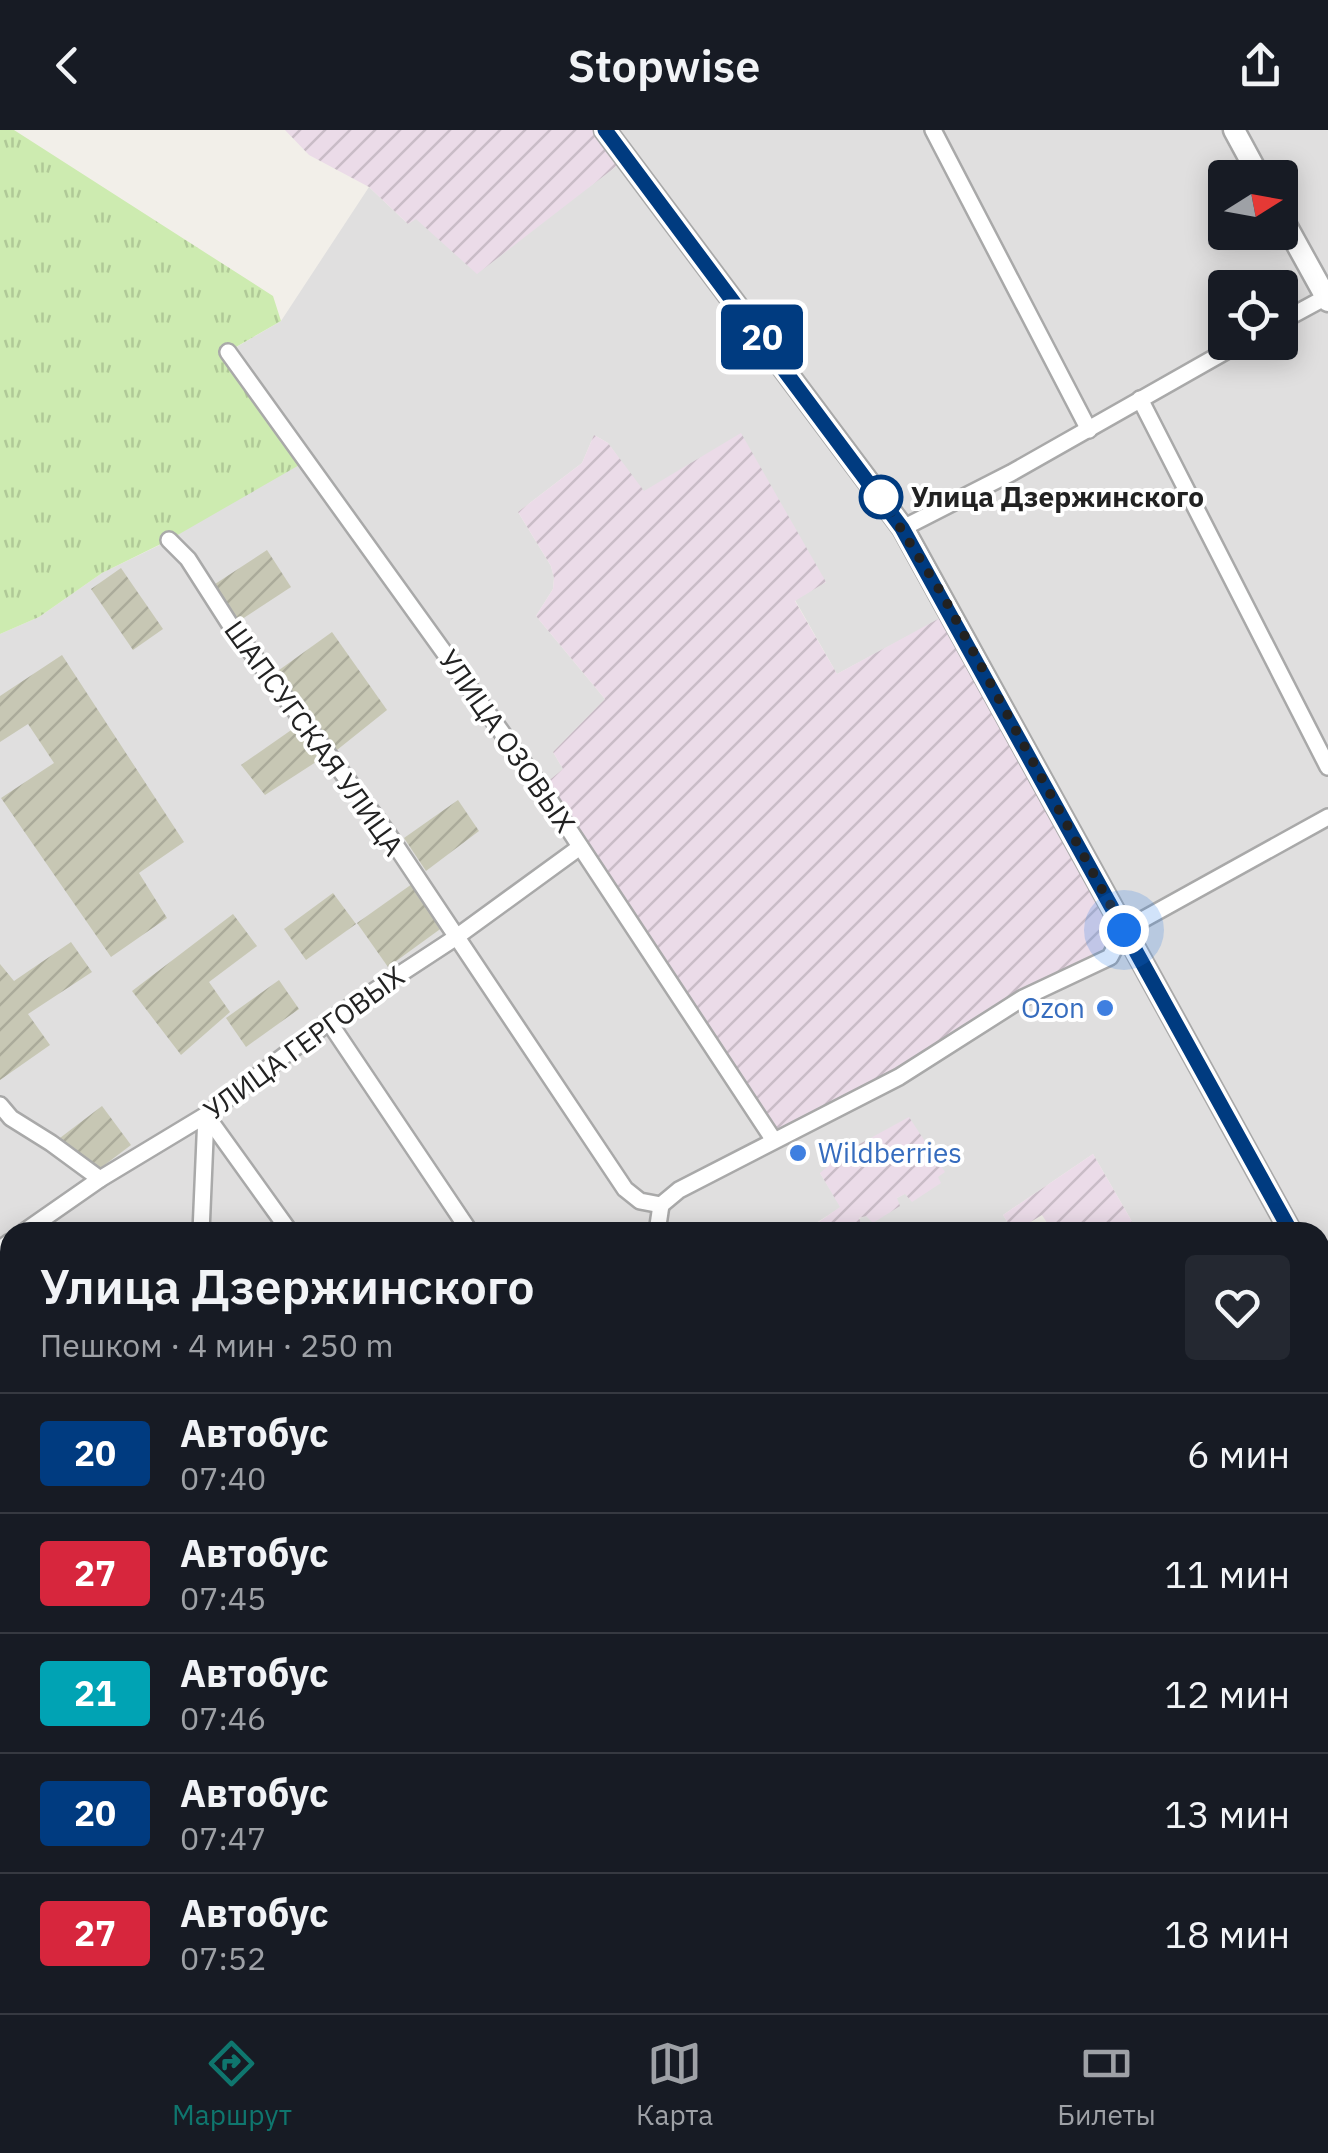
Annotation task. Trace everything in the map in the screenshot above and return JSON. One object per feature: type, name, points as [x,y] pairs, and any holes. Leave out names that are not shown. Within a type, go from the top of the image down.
[{"type":"street","points":[[605,130],[902,528],[1285,1222]]},
{"type":"street","points":[[933,130],[1089,430]]},
{"type":"street","points":[[1234,130],[1250,160]]},
{"type":"street","points":[[1298,246],[1327,298],[1298,313]]},
{"type":"street","name":"УЛИЦА ОЗОВЫХ","points":[[228,352],[352,520],[580,847],[773,1140]]},
{"type":"street","points":[[902,528],[1089,430],[1210,360]]},
{"type":"street","points":[[1140,399],[1328,767]]},
{"type":"street","name":"ШАПСУГСКАЯ УЛИЦА","points":[[170,540],[188,559],[229,623],[386,831],[625,1189],[640,1201],[661,1206]]},
{"type":"street","points":[[659,1222],[661,1206],[679,1190],[899,1077],[1024,998],[1110,958],[1124,930],[1328,817]]},
{"type":"street","name":"УЛИЦА ГЕРГОВЫХ","points":[[39,1222],[206,1115],[328,1022],[455,938],[580,847]]},
{"type":"street","points":[[328,1022],[463,1222]]},
{"type":"street","points":[[0,1104],[10,1118],[100,1180]]},
{"type":"street","points":[[201,1222],[206,1115]]},
{"type":"street","points":[[206,1115],[283,1222]]},
{"type":"shaded area","points":[[285,130],[605,130],[627,158],[477,274],[416,219],[408,224],[369,187],[309,155]]},
{"type":"shaded area","points":[[605,130],[1328,130],[1328,1222],[1132,1222],[1093,1154],[1003,1215],[1008,1222],[860,1222],[859,1219],[944,1172],[820,1173],[841,1207],[818,1222],[0,1222],[0,634],[39,617],[102,573],[189,527],[228,352],[281,321],[369,187],[408,224],[416,218],[586,189],[626,159]],"holes":[[[594,435],[608,443],[643,492],[826,582],[795,600],[837,674],[951,613],[773,1139],[541,787],[563,769],[553,752],[605,699],[536,616],[553,589],[554,578],[551,566],[518,512],[582,463]]]},
{"type":"shaded area","points":[[741,433],[826,582],[795,601],[837,674],[951,612],[1124,930],[1118,945],[773,1139],[541,787],[563,769],[553,752],[605,699],[536,616],[553,589],[554,578],[551,566],[518,512],[582,463],[594,435],[608,443],[644,491]]},
{"type":"shaded area","points":[[267,550],[291,587],[236,623],[212,586]]},
{"type":"shaded area","points":[[121,568],[163,629],[133,650],[91,589]]},
{"type":"shaded area","points":[[332,632],[387,710],[332,754],[275,673]]},
{"type":"shaded area","points":[[62,655],[184,842],[139,873],[167,918],[111,957],[1,798],[54,763],[28,724],[0,742],[0,696]]},
{"type":"shaded area","points":[[297,726],[319,760],[265,795],[241,765]]},
{"type":"shaded area","points":[[458,800],[479,831],[426,871],[404,838]]},
{"type":"shaded area","points":[[412,884],[443,927],[388,967],[357,923]]},
{"type":"shaded area","points":[[333,893],[356,924],[306,960],[284,929]]},
{"type":"shaded area","points":[[233,914],[257,946],[209,982],[230,1012],[181,1055],[132,991]]},
{"type":"shaded area","points":[[71,942],[92,972],[28,1014],[50,1045],[0,1080],[0,964],[14,981]]},
{"type":"shaded area","points":[[279,980],[299,1009],[246,1047],[226,1018]]},
{"type":"shaded area","points":[[102,1106],[131,1145],[98,1170],[56,1141]]},
{"type":"shaded area","points":[[909,1117],[945,1172],[938,1177],[941,1183],[912,1202],[905,1194],[897,1198],[900,1206],[875,1222],[866,1216],[859,1218],[861,1222],[819,1222],[840,1207],[820,1173],[845,1152]]},
{"type":"shaded area","points":[[1093,1154],[1132,1222],[1047,1222],[1042,1215],[1030,1222],[1008,1222],[1003,1215]]},
{"type":"green space","points":[[0,130],[14,130],[273,296],[281,321],[229,351],[308,460],[169,540],[102,573],[39,617],[0,634]]},
{"type":"bus line","name":"20","points":[[605,130],[902,528],[942,594],[1285,1222]]},
{"type":"place","name":"Улица Дзержинского","points":[[881,497]]},
{"type":"place","name":"Ozon","points":[[1105,1008]]},
{"type":"place","name":"Wildberries","points":[[798,1153]]},
{"type":"route","points":[[881,497],[942,594],[1124,930]]}]
